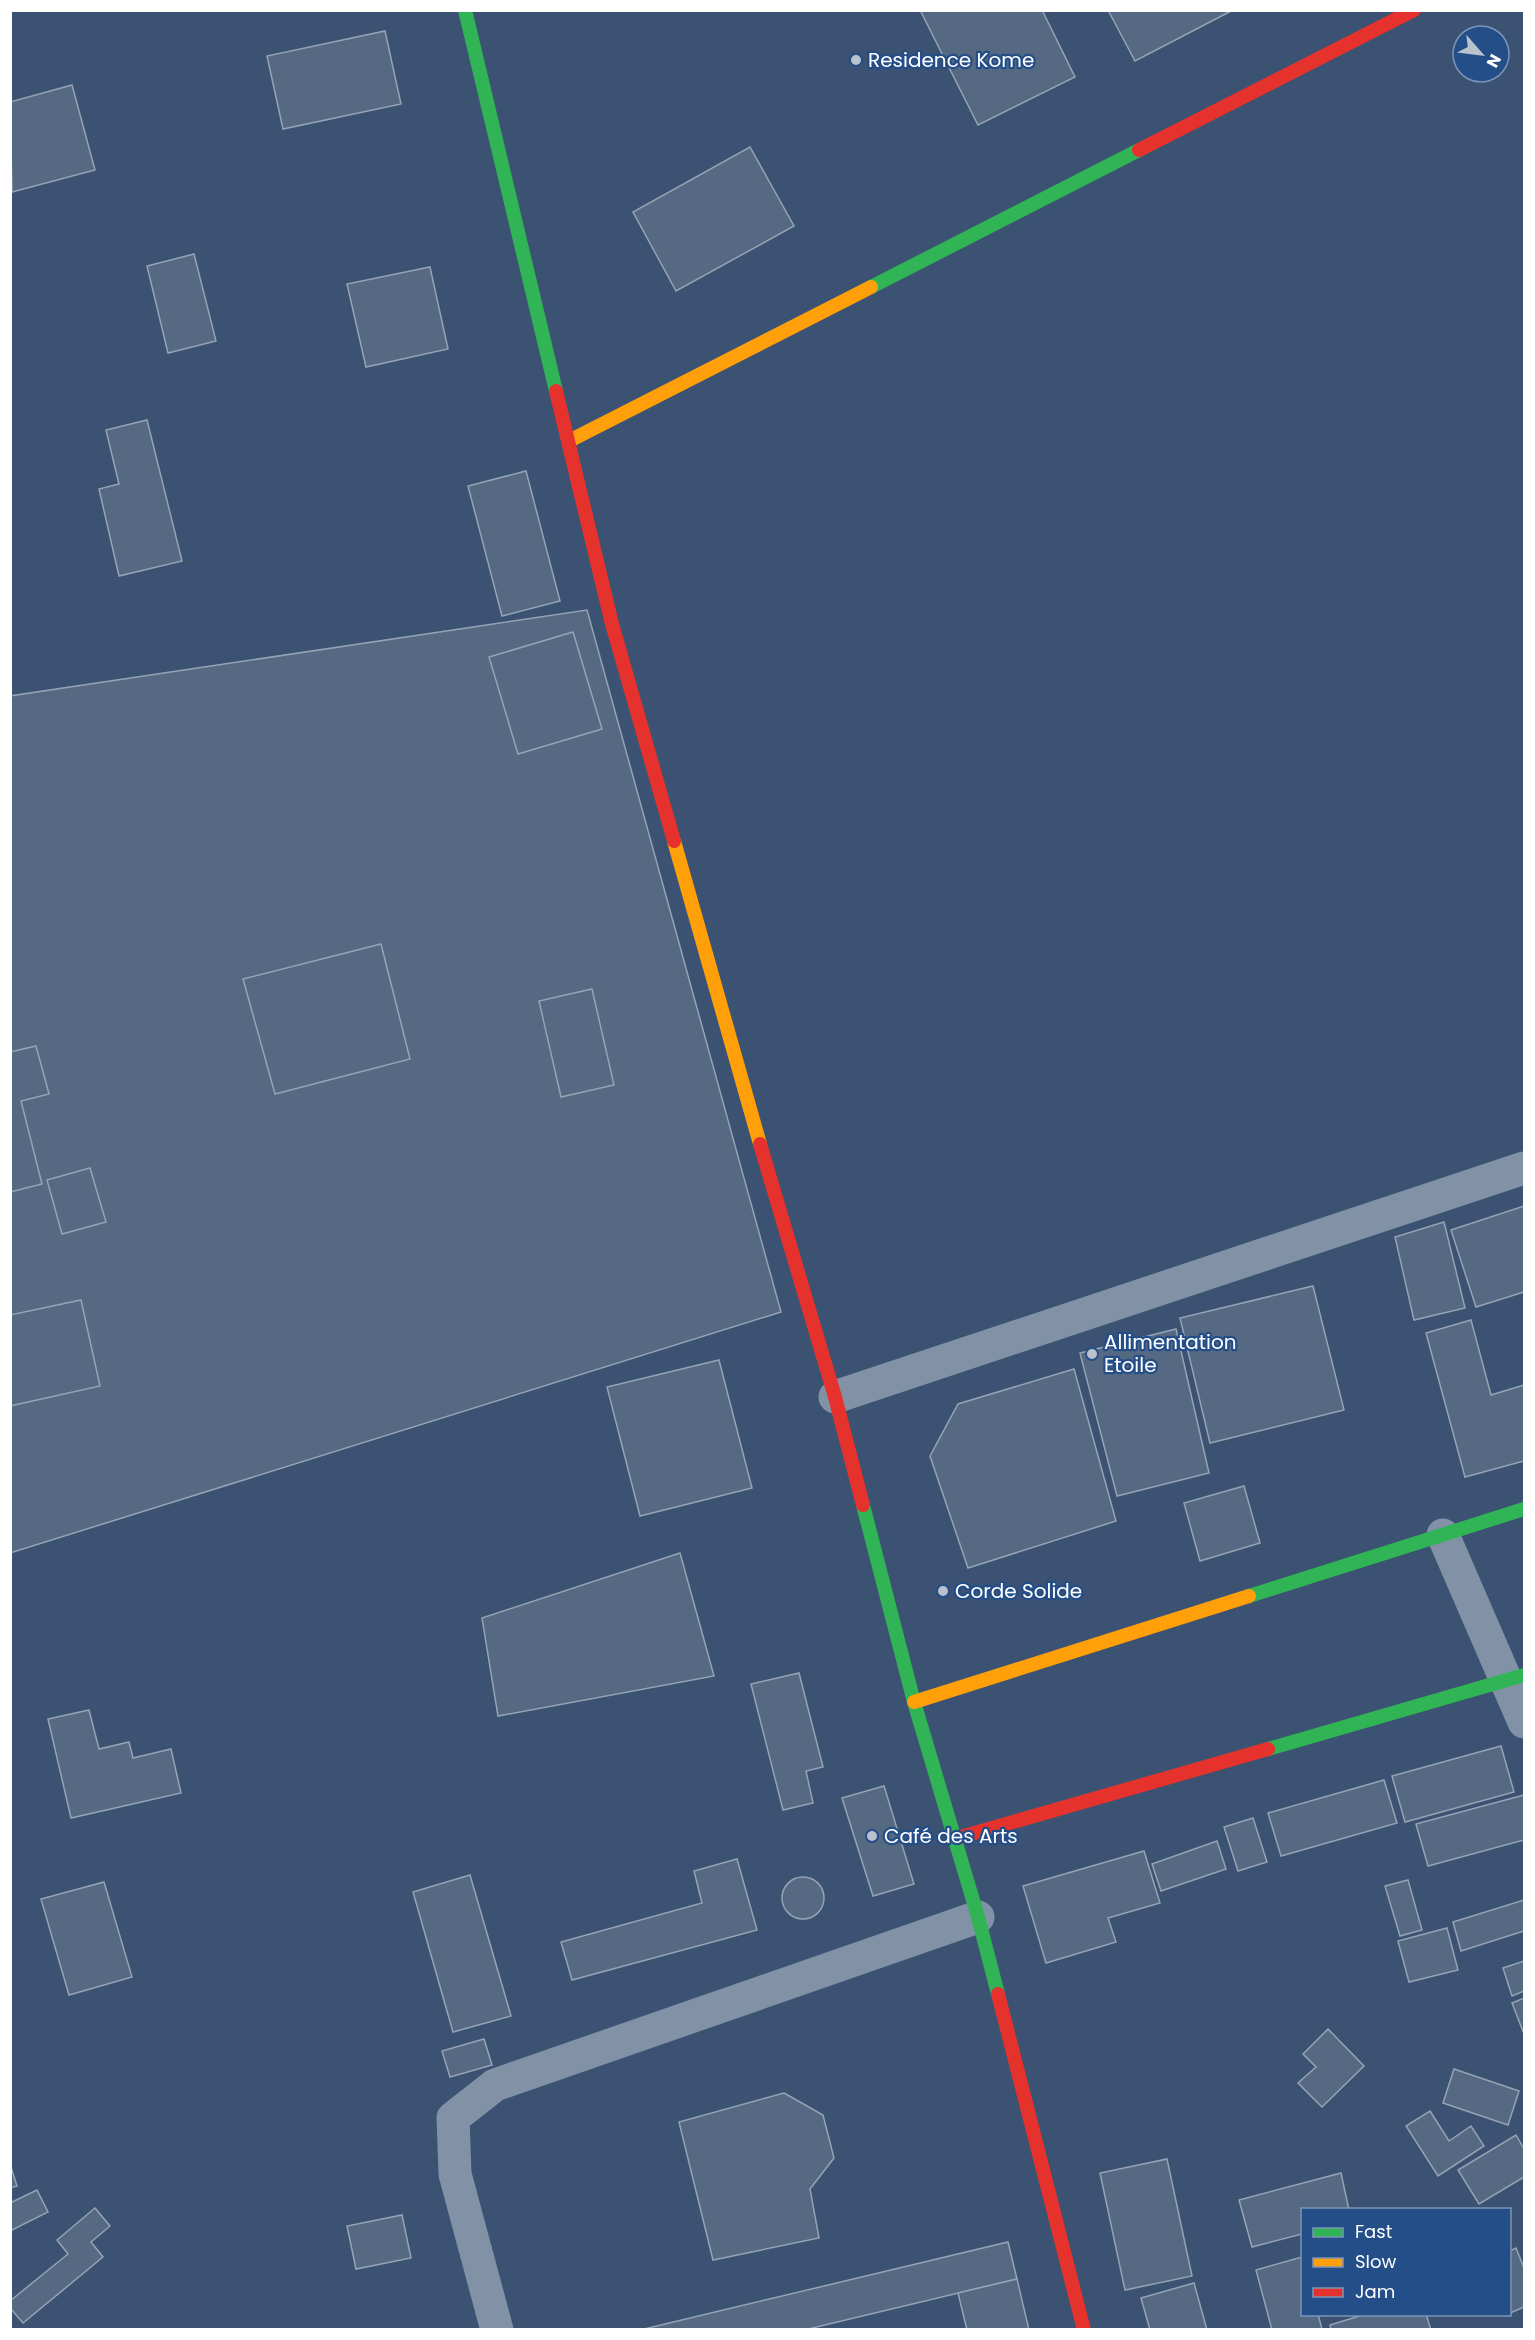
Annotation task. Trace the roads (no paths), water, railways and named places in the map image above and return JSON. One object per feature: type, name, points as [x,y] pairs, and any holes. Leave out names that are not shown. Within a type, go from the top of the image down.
[{"type":"street","points":[[465,10],[616,635],[791,1254],[835,1397],[914,1702],[957,1838],[1084,2330]]},
{"type":"street","points":[[569,441],[1414,10]]},
{"type":"street","points":[[835,1397],[1524,1168]]},
{"type":"street","points":[[914,1702],[1524,1509]]},
{"type":"street","points":[[1443,1534],[1516,1677],[1524,1722]]},
{"type":"street","points":[[957,1838],[1516,1677]]},
{"type":"street","points":[[496,2330],[455,2174],[453,2118],[495,2085],[978,1917]]},
{"type":"place","name":"Residence Kome","points":[[856,60]]},
{"type":"place","name":"Allimentation Etoile","points":[[1092,1354]]},
{"type":"place","name":"Corde Solide","points":[[943,1591]]},
{"type":"place","name":"Café des Arts","points":[[872,1836]]}]
